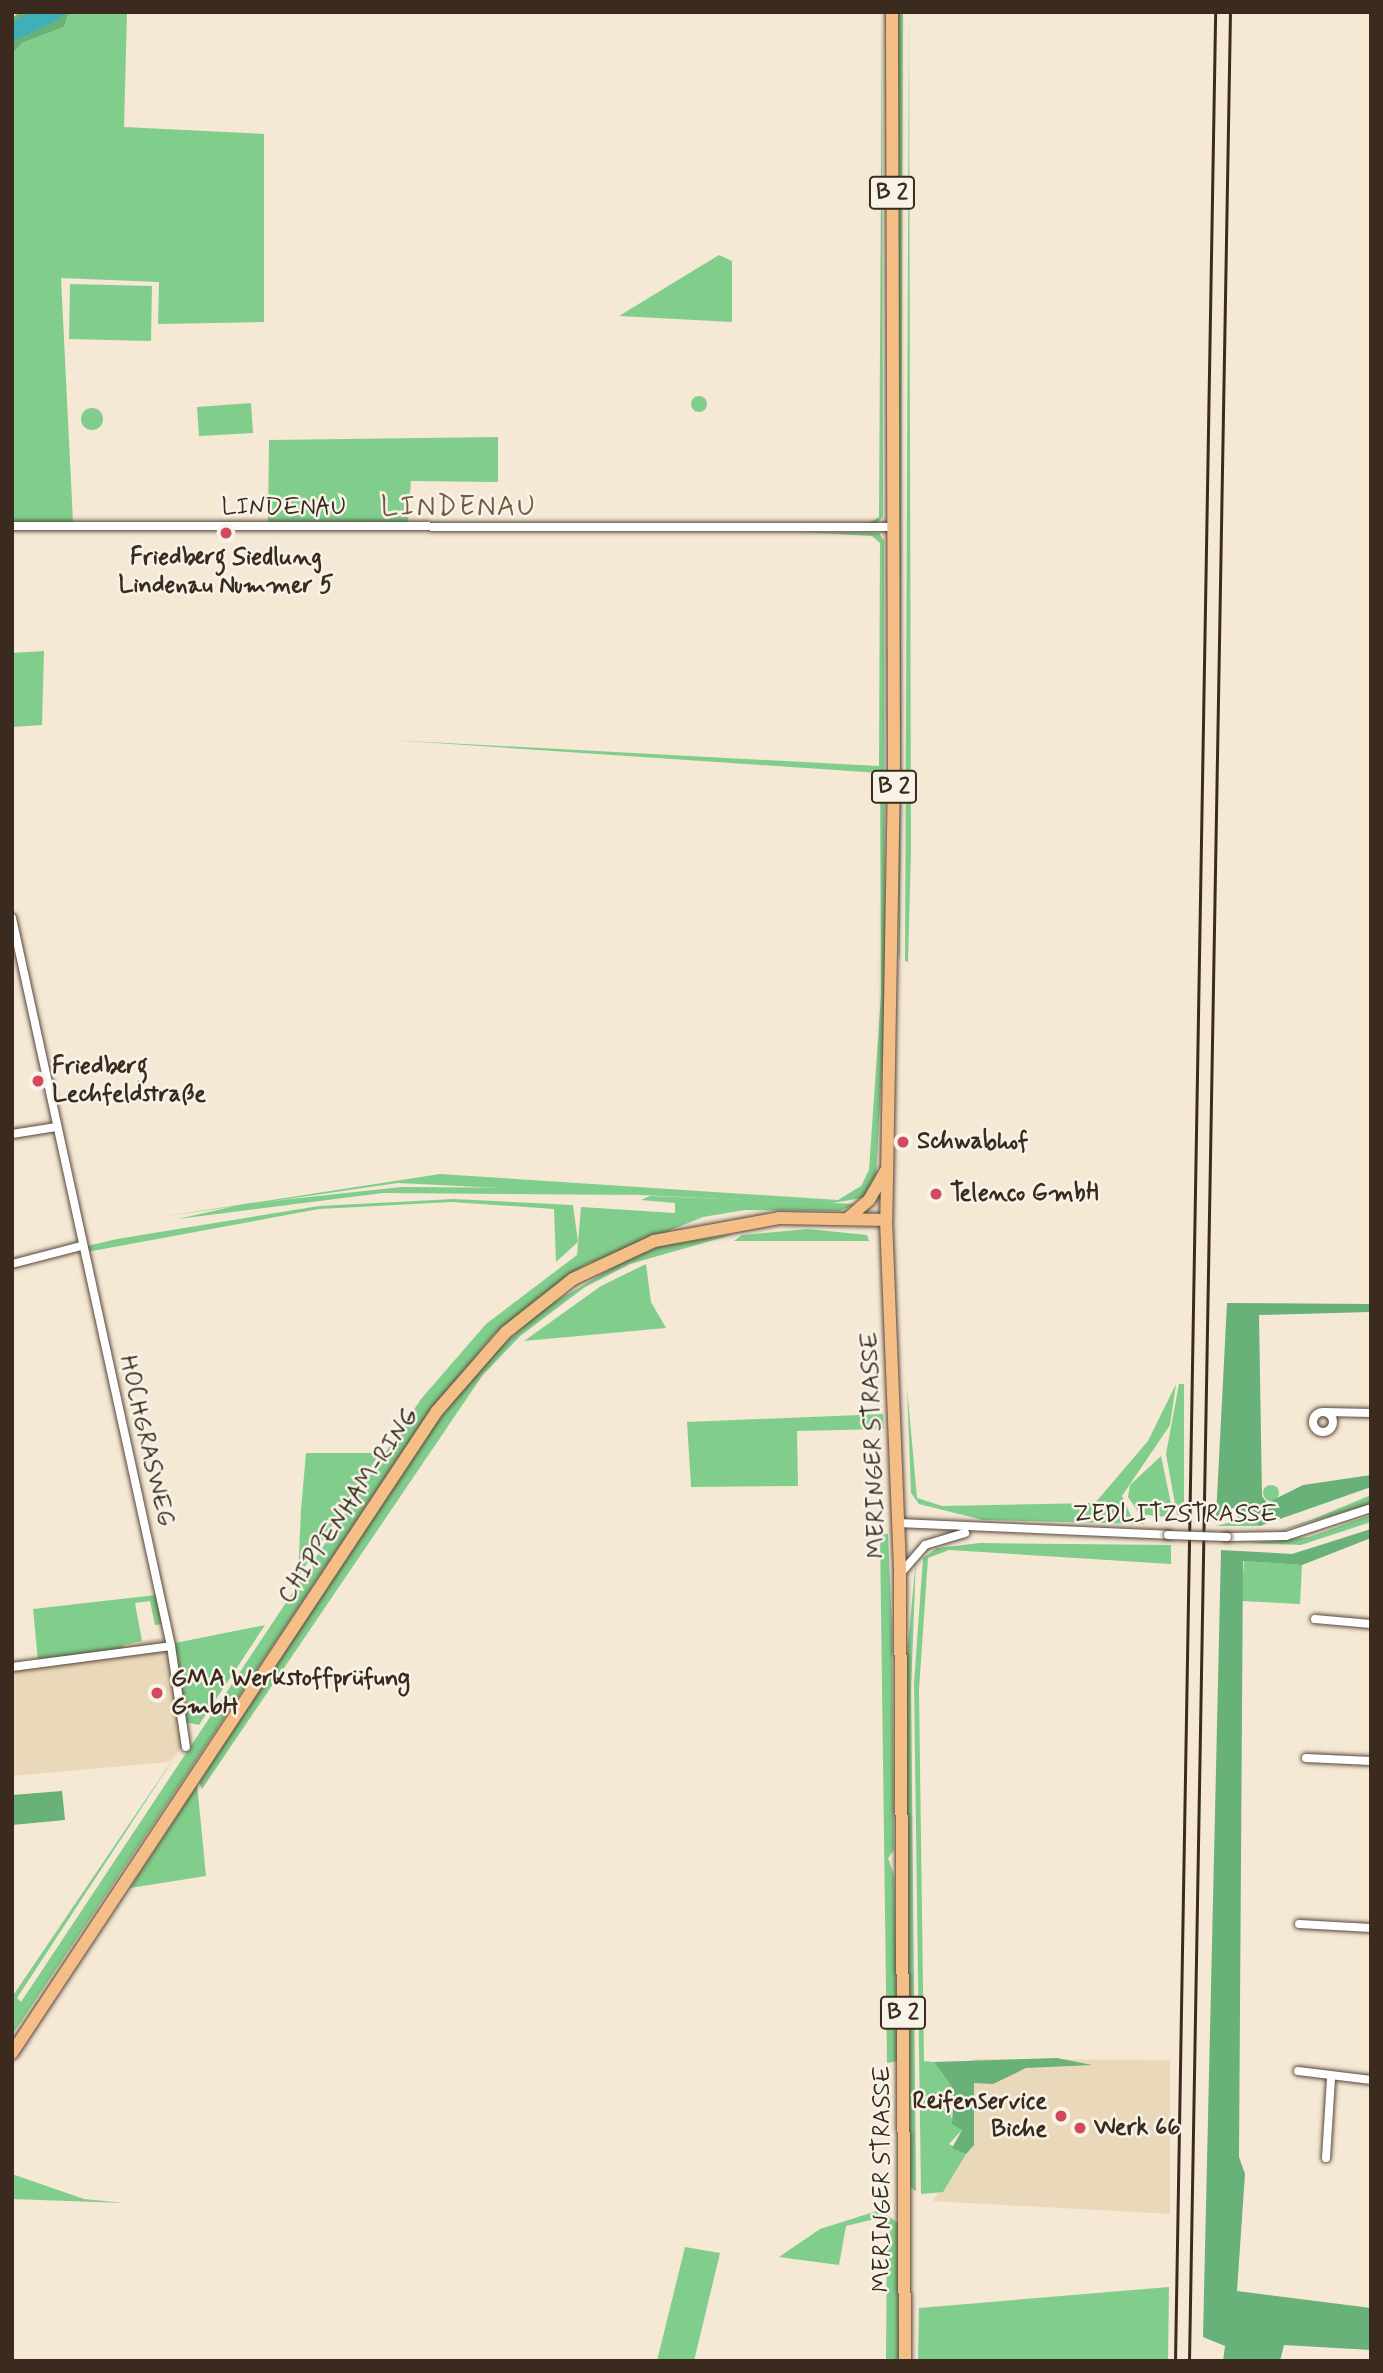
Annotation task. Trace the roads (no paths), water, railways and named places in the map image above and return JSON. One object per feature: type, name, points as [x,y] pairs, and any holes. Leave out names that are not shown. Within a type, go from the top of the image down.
[{"type":"main road","name":"B 2","points":[[892,12],[892,527]]},
{"type":"main road","name":"MERINGER STRASSE","points":[[892,527],[886,1220],[900,1574],[905,2361]]},
{"type":"main road","points":[[847,1219],[869,1200],[888,1168]]},
{"type":"main road","name":"CHIPPENHAM-RING","points":[[12,2053],[437,1411],[506,1332],[573,1279],[654,1241],[743,1221],[886,1220]]},
{"type":"street","name":"LINDENAU","points":[[12,526],[892,527]]},
{"type":"street","name":"HOCHGRASWEG","points":[[12,918],[81,1246],[171,1646],[186,1747]]},
{"type":"street","points":[[12,1134],[56,1127]]},
{"type":"street","points":[[12,1264],[81,1246]]},
{"type":"street","points":[[1324,1412],[1371,1413]]},
{"type":"street","name":"ZEDLITZSTRASSE","points":[[898,1523],[976,1531],[1286,1536],[1371,1508]]},
{"type":"street","name":"ZEDLITZSTRASSE","points":[[900,1574],[925,1545],[976,1531]]},
{"type":"street","points":[[1315,1619],[1371,1624]]},
{"type":"street","points":[[12,1668],[171,1646]]},
{"type":"street","points":[[1306,1758],[1371,1761]]},
{"type":"street","points":[[1300,1924],[1371,1928]]},
{"type":"street","points":[[1298,2071],[1331,2078],[1371,2080]]},
{"type":"street","points":[[1326,2158],[1331,2078]]},
{"type":"waterway","points":[[12,32],[53,12]]},
{"type":"railway","points":[[1175,2361],[1215,12]]},
{"type":"railway","points":[[1189,2361],[1230,12]]},
{"type":"place","name":"Friedberg Siedlung Lindenau Nummer 5","points":[[226,533]]},
{"type":"place","name":"Friedberg Lechfeldstraße","points":[[38,1081]]},
{"type":"place","name":"Schwabhof","points":[[903,1142]]},
{"type":"place","name":"Telenco GmbH","points":[[936,1194]]},
{"type":"place","name":"GMA Werkstoffprüfung GmbH","points":[[157,1693]]},
{"type":"place","name":"Reifenservice Biche","points":[[1061,2116]]},
{"type":"place","name":"Werk 66","points":[[1080,2128]]},
{"type":"district","name":"LINDENAU","points":[[459,508]]}]
